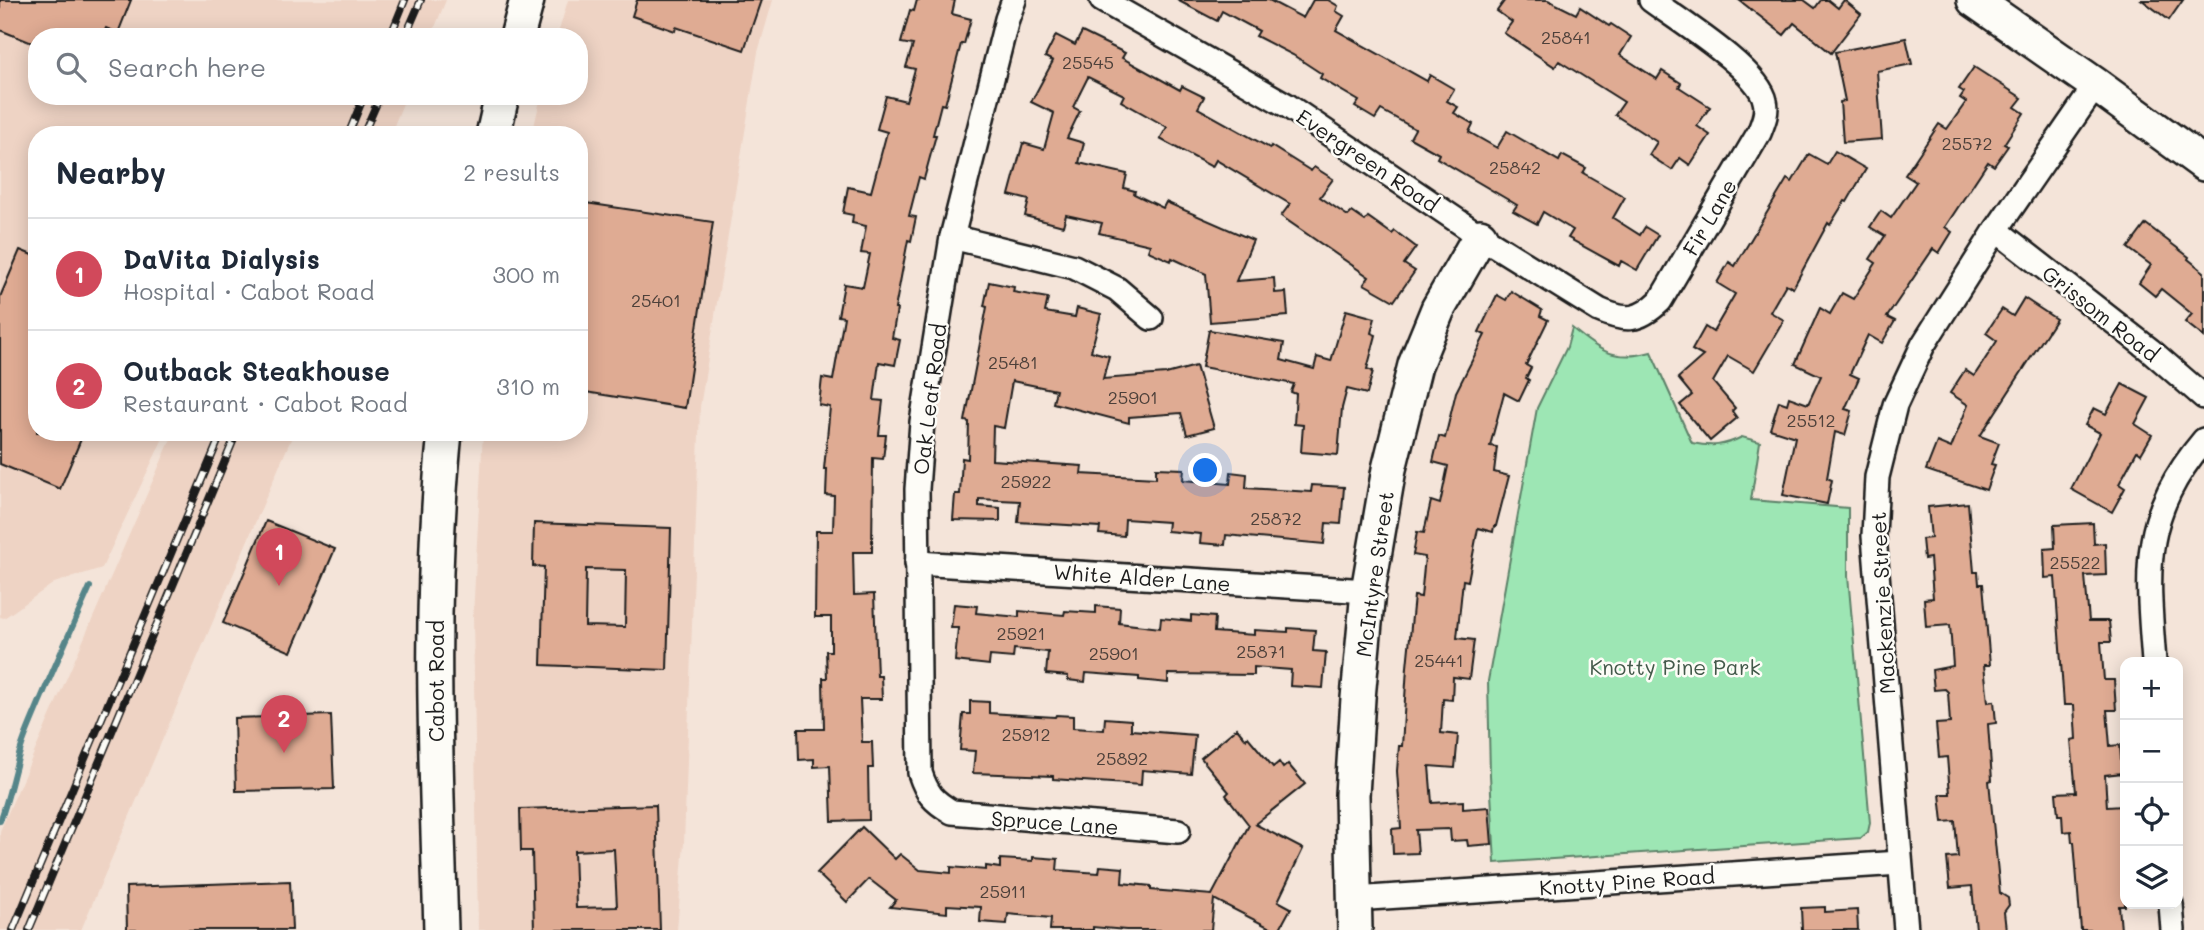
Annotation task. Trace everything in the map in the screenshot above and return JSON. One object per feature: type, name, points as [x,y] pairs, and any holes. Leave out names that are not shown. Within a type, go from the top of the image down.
[{"type":"main road","points":[[519,28],[527,0]]},
{"type":"main road","points":[[1974,0],[2204,164]]},
{"type":"main road","points":[[495,126],[500,105]]},
{"type":"main road","name":"McIntyre Street","points":[[1354,915],[1352,795],[1358,698],[1368,591],[1389,469],[1415,366],[1438,309],[1480,236]]},
{"type":"main road","name":"Cabot Road","points":[[441,930],[434,685],[435,584],[444,441]]},
{"type":"street","name":"Oak Leaf Road","points":[[936,803],[925,788],[920,773],[917,489],[922,422],[952,237],[1014,0]]},
{"type":"street","name":"Evergreen Road","points":[[1102,0],[1288,106],[1480,236],[1599,310],[1616,318],[1633,318]]},
{"type":"street","name":"Fir Lane","points":[[1633,318],[1648,312],[1660,301],[1759,133],[1765,116],[1766,101],[1758,85],[1744,70],[1651,0]]},
{"type":"street","name":"Mackenzie Street","points":[[1906,930],[1874,536],[1877,477],[1895,405],[1923,345],[1996,230],[2096,85]]},
{"type":"street","name":"Grissom Road","points":[[1996,230],[2150,350],[2204,397]]},
{"type":"street","points":[[952,237],[1074,267],[1117,289],[1151,318]]},
{"type":"street","points":[[2154,657],[2148,582],[2152,540],[2163,502],[2182,466],[2204,440]]},
{"type":"street","name":"White Alder Lane","points":[[917,563],[1368,591]]},
{"type":"street","name":"Spruce Lane","points":[[936,803],[952,812],[969,815],[1178,831]]},
{"type":"street","name":"Knotty Pine Road","points":[[1354,915],[1900,863]]},
{"type":"street","points":[[2171,909],[2173,930]]},
{"type":"shaded area","points":[[0,0],[446,0],[435,28],[28,28],[28,105],[402,105],[394,126],[28,126],[28,441],[162,441],[102,568],[54,583],[4,618],[0,617]]},
{"type":"shaded area","points":[[568,0],[773,0],[758,52],[700,407],[684,843],[677,930],[478,930],[473,616],[483,441],[588,441],[588,126],[534,126],[539,105],[588,105],[588,28],[560,28]]},
{"type":"shaded area","points":[[170,441],[290,441],[81,930],[0,930],[0,831]]},
{"type":"green space","name":"Knotty Pine Park","points":[[1572,328],[1599,348],[1617,355],[1651,352],[1692,443],[1718,445],[1742,437],[1760,442],[1751,500],[1848,508],[1848,576],[1870,823],[1868,832],[1861,838],[1495,863],[1488,681],[1537,408],[1567,347]]},
{"type":"building","points":[[0,0],[131,0],[120,28],[28,28],[28,41],[0,30]]},
{"type":"building","points":[[637,0],[761,0],[744,50],[676,27],[675,31],[632,16]]},
{"type":"building","points":[[917,0],[955,0],[952,14],[971,19],[964,44],[961,44],[945,105],[941,104],[924,179],[919,177],[909,216],[916,217],[911,241],[908,240],[895,309],[892,338],[900,340],[895,365],[879,362],[874,400],[883,401],[879,435],[886,435],[883,459],[873,458],[872,552],[853,552],[854,595],[874,594],[877,676],[881,676],[882,699],[860,699],[862,742],[872,742],[873,768],[868,768],[869,820],[832,821],[830,766],[814,767],[814,759],[799,760],[798,729],[824,729],[823,678],[827,678],[826,651],[831,651],[831,617],[815,617],[816,531],[833,531],[834,496],[826,495],[827,469],[824,469],[830,407],[819,405],[822,378],[833,380],[844,317],[838,316],[844,284],[863,287],[870,254],[861,253],[866,226],[852,223],[853,215],[843,213],[848,187],[871,192],[887,132],[877,129],[886,96],[906,101],[915,69],[906,67],[913,45],[901,43],[910,10],[914,11]]},
{"type":"building","points":[[1177,0],[1269,0],[1303,18],[1313,0],[1328,0],[1338,6],[1336,11],[1344,16],[1336,30],[1427,81],[1430,75],[1454,89],[1447,101],[1458,107],[1454,113],[1473,124],[1469,132],[1497,148],[1507,131],[1559,161],[1562,155],[1586,168],[1583,173],[1625,197],[1613,218],[1640,235],[1645,227],[1658,235],[1637,270],[1621,261],[1619,266],[1568,238],[1573,230],[1543,212],[1537,224],[1513,211],[1517,205],[1437,158],[1439,154],[1410,138],[1415,129],[1381,110],[1375,119],[1355,107],[1359,101],[1320,78],[1322,74],[1293,55],[1256,36],[1259,31],[1222,11],[1217,21]]},
{"type":"building","points":[[1505,0],[1548,0],[1576,14],[1580,7],[1631,37],[1620,55],[1657,79],[1662,71],[1681,83],[1679,87],[1710,107],[1697,126],[1710,135],[1690,165],[1680,158],[1672,170],[1649,155],[1657,142],[1615,115],[1624,102],[1559,61],[1555,67],[1504,33],[1512,22],[1497,11]]},
{"type":"building","points":[[1739,0],[1804,0],[1815,8],[1821,0],[1828,0],[1838,8],[1844,0],[1861,14],[1831,53],[1794,23],[1784,35]]},
{"type":"building","points":[[2142,0],[2183,0],[2169,20]]},
{"type":"building","points":[[1082,32],[1125,53],[1122,58],[1180,90],[1182,86],[1204,97],[1198,108],[1270,148],[1271,146],[1311,171],[1314,167],[1333,179],[1320,197],[1348,216],[1352,212],[1365,221],[1368,217],[1392,234],[1395,231],[1416,247],[1404,264],[1415,271],[1394,301],[1364,284],[1369,277],[1281,216],[1290,204],[1216,160],[1212,167],[1160,139],[1167,127],[1121,101],[1124,95],[1088,77],[1073,107],[1080,111],[1067,138],[1084,143],[1079,163],[1127,174],[1124,188],[1135,191],[1134,194],[1163,208],[1166,202],[1253,240],[1236,281],[1274,278],[1275,293],[1286,292],[1288,316],[1210,322],[1206,274],[1172,258],[1171,261],[1148,251],[1150,245],[1099,233],[1102,223],[1066,215],[1063,226],[1025,216],[1029,200],[1009,195],[1023,143],[1044,149],[1054,113],[1031,102],[1053,61],[1045,57],[1056,35],[1075,45]]},
{"type":"building","points":[[1906,38],[1912,64],[1877,71],[1882,139],[1843,142],[1840,102],[1845,101],[1835,52]]},
{"type":"building","points":[[1974,67],[2022,98],[2015,107],[2024,113],[2004,144],[2008,146],[1994,166],[1988,162],[1945,227],[1952,232],[1939,253],[1933,249],[1887,317],[1895,321],[1882,343],[1868,335],[1850,374],[1859,378],[1845,409],[1852,411],[1845,435],[1835,432],[1827,478],[1832,480],[1827,504],[1783,495],[1795,437],[1770,429],[1779,401],[1787,404],[1789,397],[1808,404],[1821,376],[1795,364],[1820,308],[1830,314],[1842,293],[1853,299],[1876,263],[1870,259],[1885,236],[1870,227],[1881,211],[1891,218],[1916,182],[1905,175],[1939,124],[1947,129],[1966,102],[1960,98],[1964,92],[1959,89]]},
{"type":"building","points":[[1835,151],[1866,169],[1847,202],[1845,201],[1830,225],[1828,223],[1793,288],[1786,284],[1770,312],[1784,320],[1754,371],[1728,356],[1713,382],[1735,408],[1732,411],[1737,418],[1710,441],[1680,405],[1692,395],[1678,378],[1703,356],[1692,350],[1705,327],[1713,332],[1735,294],[1717,283],[1729,262],[1735,266],[1787,179],[1792,182],[1809,154],[1827,164]]},
{"type":"building","points":[[588,203],[713,222],[685,408],[588,392]]},
{"type":"building","points":[[2146,224],[2204,272],[2204,337],[2185,322],[2192,314],[2161,289],[2155,296],[2139,283],[2151,265],[2128,248]]},
{"type":"building","points":[[20,250],[28,253],[28,441],[80,441],[60,489],[0,464],[0,297]]},
{"type":"building","points":[[989,282],[1014,287],[1013,292],[1048,298],[1045,312],[1075,317],[1077,308],[1101,314],[1091,351],[1109,356],[1103,379],[1166,374],[1196,366],[1214,428],[1187,435],[1181,413],[1129,417],[1129,423],[1053,403],[1056,390],[1012,381],[1004,428],[993,426],[992,460],[1082,466],[1081,474],[1156,478],[1156,468],[1184,469],[1183,480],[1230,484],[1231,472],[1247,474],[1246,488],[1311,492],[1312,485],[1344,487],[1341,524],[1326,523],[1324,544],[1226,535],[1225,545],[1200,543],[1201,534],[1167,531],[1168,522],[1125,519],[1124,536],[1099,534],[1100,527],[1018,522],[1020,501],[979,499],[979,506],[1000,508],[1000,521],[953,520],[955,494],[960,494],[962,458],[968,459],[969,422],[965,421],[987,307],[984,306]]},
{"type":"building","points":[[1511,291],[1542,310],[1540,316],[1548,320],[1526,365],[1531,368],[1526,378],[1529,380],[1519,401],[1504,393],[1490,446],[1497,447],[1494,472],[1509,476],[1496,526],[1493,532],[1478,528],[1468,581],[1463,580],[1457,638],[1474,640],[1469,679],[1453,677],[1452,700],[1443,699],[1441,733],[1458,735],[1455,768],[1429,766],[1432,803],[1463,801],[1463,809],[1489,807],[1492,844],[1468,846],[1467,840],[1451,841],[1450,829],[1416,830],[1418,853],[1393,854],[1392,829],[1401,828],[1397,771],[1399,746],[1402,746],[1414,596],[1421,597],[1425,557],[1413,555],[1417,532],[1424,533],[1431,501],[1440,504],[1448,466],[1433,462],[1439,436],[1445,438],[1456,392],[1485,335],[1479,332],[1497,295],[1506,300]]},
{"type":"building","points":[[2024,298],[2056,319],[1980,436],[1999,443],[1991,464],[1995,465],[1986,490],[1926,470],[1937,442],[1951,448],[1968,405],[1950,393],[1965,370],[1974,376],[1997,341],[1986,333],[2002,309],[2013,316]]},
{"type":"building","points":[[1346,310],[1375,318],[1371,333],[1376,335],[1367,369],[1373,371],[1367,394],[1347,389],[1342,408],[1338,455],[1301,452],[1303,425],[1294,424],[1296,394],[1291,392],[1294,384],[1202,367],[1209,330],[1284,343],[1281,360],[1314,369],[1317,357],[1331,361]]},
{"type":"building","points":[[2122,384],[2149,398],[2135,424],[2152,435],[2141,454],[2137,451],[2119,484],[2125,488],[2112,512],[2071,489],[2100,433],[2085,425],[2094,408],[2106,414]]},
{"type":"building","points":[[1968,503],[1974,572],[1978,572],[1979,584],[1983,584],[1990,665],[1984,665],[1988,702],[1994,701],[1996,723],[1988,724],[1992,780],[1989,781],[2000,893],[2008,898],[2009,905],[2004,912],[2006,930],[1976,930],[1972,886],[1950,888],[1947,858],[1958,857],[1955,821],[1943,822],[1940,794],[1950,794],[1947,757],[1939,758],[1936,724],[1950,723],[1948,692],[1945,689],[1934,690],[1932,670],[1953,666],[1950,625],[1926,627],[1924,599],[1933,598],[1930,558],[1924,559],[1922,539],[1931,538],[1928,507]]},
{"type":"building","points":[[266,521],[335,549],[291,652],[223,623]]},
{"type":"building","points":[[534,523],[671,528],[667,670],[541,665],[544,567],[533,566]],"holes":[[[586,569],[626,570],[625,627],[585,626]]]},
{"type":"building","points":[[2093,523],[2094,544],[2105,543],[2106,575],[2085,576],[2089,621],[2109,621],[2111,642],[2101,642],[2104,680],[2114,680],[2116,710],[2107,710],[2110,746],[2120,745],[2120,773],[2105,775],[2107,807],[2120,806],[2121,930],[2081,930],[2074,842],[2071,831],[2063,832],[2062,815],[2058,815],[2056,793],[2076,792],[2071,740],[2076,739],[2074,705],[2064,705],[2055,577],[2045,578],[2044,549],[2055,548],[2054,525]]},
{"type":"building","points":[[954,604],[977,606],[976,613],[1019,617],[1019,611],[1064,615],[1065,611],[1096,613],[1096,606],[1120,608],[1119,623],[1160,628],[1161,618],[1191,621],[1191,615],[1215,617],[1214,632],[1254,635],[1254,630],[1315,630],[1313,651],[1326,652],[1323,688],[1290,686],[1291,670],[1254,667],[1254,675],[1168,674],[1168,683],[1139,680],[1139,677],[1086,673],[1085,682],[1068,680],[1068,676],[1046,674],[1048,652],[1014,649],[1013,658],[990,656],[989,665],[955,661],[958,628],[951,628]]},
{"type":"building","points":[[970,701],[989,702],[989,713],[1073,716],[1073,728],[1104,730],[1105,718],[1131,720],[1131,730],[1195,735],[1191,774],[1142,770],[1141,785],[1053,779],[1053,776],[973,773],[975,751],[960,750],[963,714],[970,714]]},
{"type":"building","points":[[331,715],[334,789],[236,791],[234,718]]},
{"type":"building","points":[[1237,728],[1273,767],[1279,762],[1283,768],[1288,764],[1305,784],[1255,824],[1303,849],[1278,901],[1291,908],[1279,930],[1274,930],[1214,899],[1211,930],[1126,930],[1093,927],[1093,930],[1050,930],[1051,918],[1008,914],[1007,924],[980,922],[981,907],[947,905],[947,913],[890,907],[896,900],[869,879],[847,902],[817,873],[862,827],[895,859],[900,854],[920,870],[951,873],[951,867],[986,870],[986,866],[1000,868],[1000,859],[1058,859],[1057,870],[1099,873],[1100,866],[1123,868],[1122,883],[1151,886],[1151,890],[1212,895],[1249,825],[1226,795],[1229,792],[1201,758]]},
{"type":"building","points":[[656,805],[660,930],[534,930],[532,851],[521,851],[520,809]],"holes":[[[614,849],[617,907],[576,908],[574,851]]]},
{"type":"building","points":[[290,881],[292,930],[127,930],[126,887]]},
{"type":"building","points":[[1825,907],[1825,912],[1857,910],[1858,930],[1802,930],[1801,908]]},
{"type":"waterway","points":[[0,821],[25,737],[90,587]]},
{"type":"railway","points":[[394,28],[405,0]]},
{"type":"railway","points":[[409,28],[421,0]]},
{"type":"railway","points":[[352,126],[360,105]]},
{"type":"railway","points":[[367,126],[376,105]]},
{"type":"railway","points":[[13,930],[218,441]]},
{"type":"railway","points":[[29,930],[233,441]]},
{"type":"place","name":"DaVita Dialysis","points":[[279,586]]},
{"type":"place","name":"Outback Steakhouse","points":[[284,753]]}]
